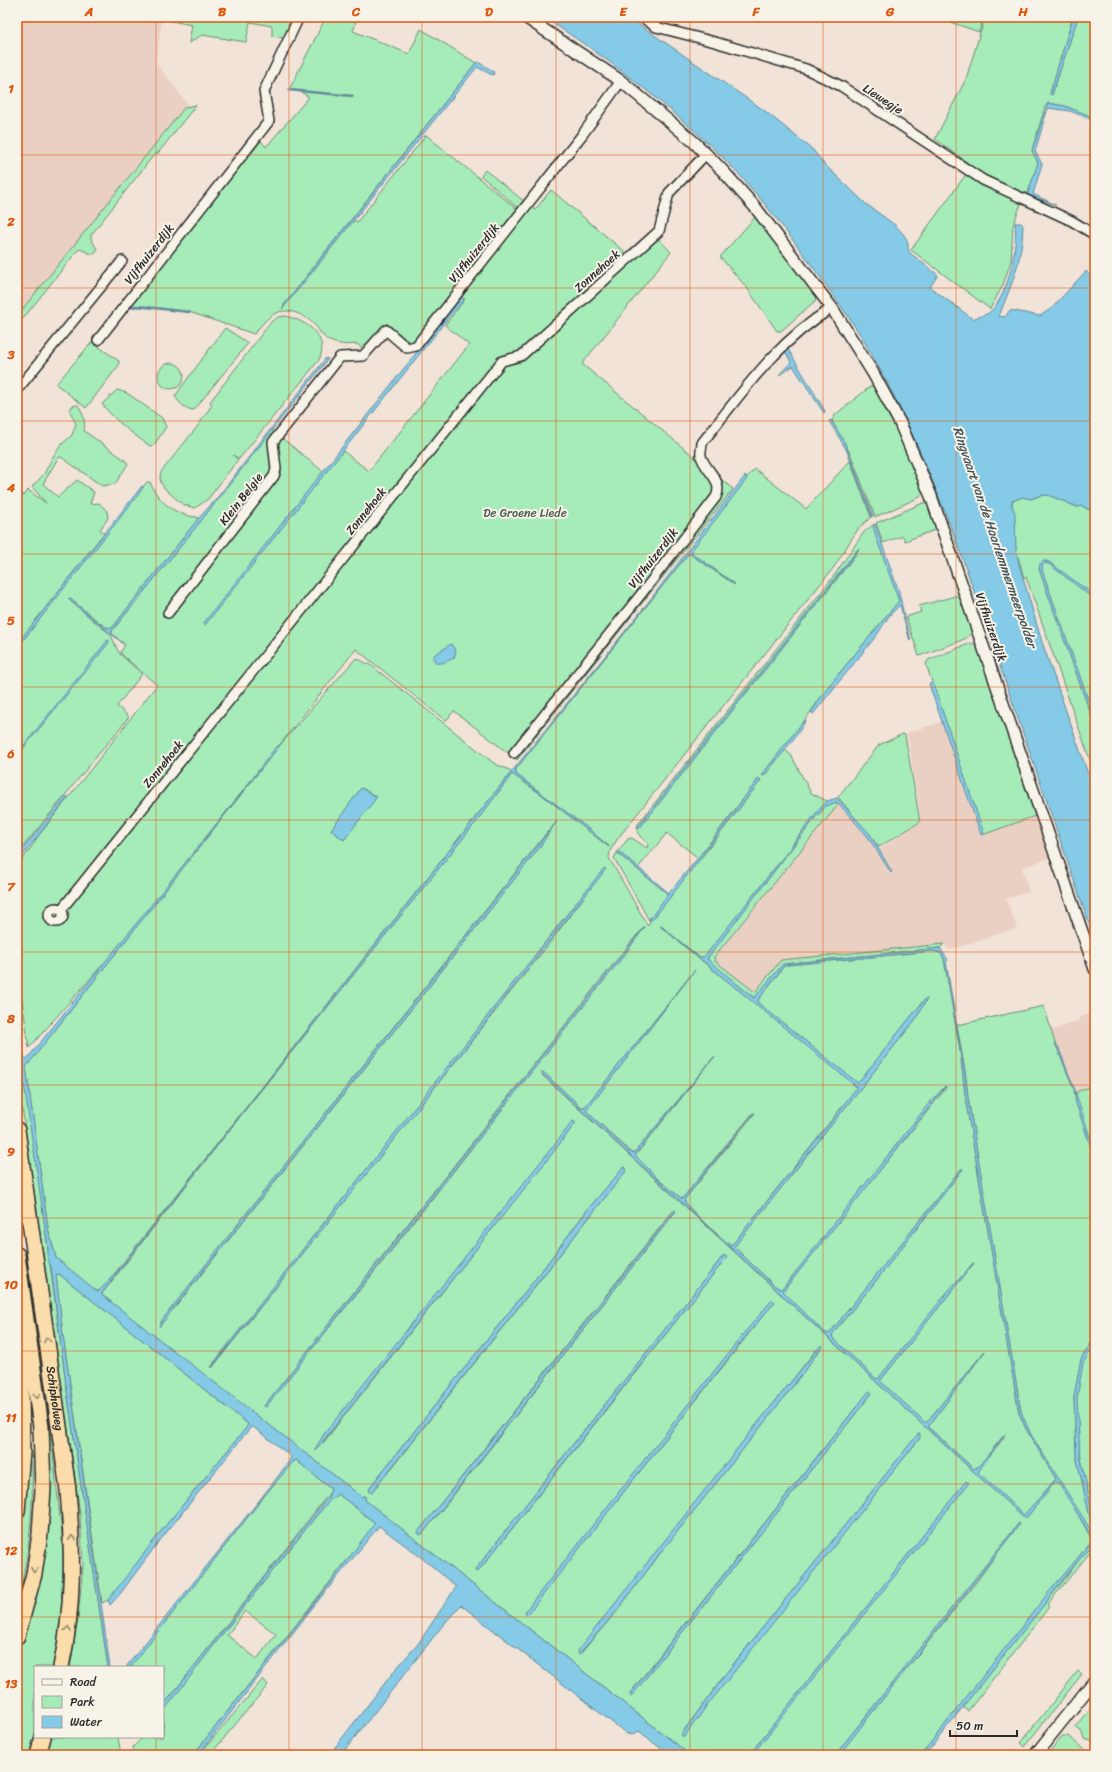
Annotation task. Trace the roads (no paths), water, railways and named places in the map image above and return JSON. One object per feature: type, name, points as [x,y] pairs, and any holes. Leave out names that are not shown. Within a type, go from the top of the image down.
[{"type":"highway","name":"Schipholweg","points":[[17,1130],[68,1490],[72,1535],[70,1614],[61,1666]]},
{"type":"highway","name":"Schipholweg","points":[[17,1255],[41,1427],[43,1489],[40,1534],[34,1574],[17,1636]]},
{"type":"highway","points":[[17,1511],[22,1452],[20,1340],[22,1288]]},
{"type":"highway","points":[[38,1755],[43,1738]]},
{"type":"street","name":"Vijfhuizerdijk","points":[[98,340],[269,121],[264,91],[299,17]]},
{"type":"street","name":"Vijfhuizerdijk","points":[[525,17],[621,81],[706,154],[755,207],[832,308],[873,373],[900,423],[918,462],[952,553],[1095,969]]},
{"type":"street","name":"Liewegje","points":[[642,17],[656,27],[734,48],[816,74],[841,86],[983,180],[1072,221],[1095,235]]},
{"type":"street","name":"Vijfhuizerdijk","points":[[327,374],[340,357],[363,356],[386,330],[407,348],[416,346],[549,177],[621,81]]},
{"type":"street","name":"Zonnehoek","points":[[61,910],[502,361],[521,356],[658,231],[670,193],[706,154]]},
{"type":"street","name":"Vijfhuizerdijk","points":[[17,390],[122,261]]},
{"type":"street","name":"Vijfhuizerdijk","points":[[514,753],[642,593],[716,497],[719,492],[718,483],[701,456],[702,443],[782,346],[832,308]]},
{"type":"street","name":"Klein Belgie","points":[[168,613],[274,476],[276,470],[273,442],[327,374]]},
{"type":"street","points":[[1035,1755],[1095,1680]]},
{"type":"water","name":"Ringvaart van de Haarlemmermeerpolder","points":[[543,17],[628,17],[765,111],[813,150],[824,164],[866,204],[895,225],[908,242],[908,249],[910,253],[938,275],[930,287],[973,319],[991,311],[999,301],[1004,291],[1014,256],[1016,233],[1015,223],[1021,223],[1023,226],[1021,251],[1016,272],[999,316],[1005,317],[1010,310],[1040,316],[1052,308],[1086,271],[1095,280],[1095,513],[1082,506],[1078,507],[1048,495],[1031,499],[1023,497],[1012,501],[1012,506],[1015,513],[1016,550],[1019,564],[1042,642],[1095,794],[1095,941],[954,535],[931,477],[905,419],[877,363],[861,336],[789,235],[766,205],[728,162],[674,113],[632,79]]},
{"type":"water","points":[[1073,17],[1078,17],[1052,95],[1050,94]]},
{"type":"water","points":[[478,62],[493,71],[494,74],[492,75],[477,67],[284,307],[283,306]]},
{"type":"water","points":[[1048,103],[1065,106],[1095,118],[1095,121],[1070,111],[1048,108],[1035,151],[1042,164],[1033,194],[1056,205],[1028,195],[1038,163],[1032,150]]},
{"type":"water","points":[[461,298],[464,300],[205,625],[203,624],[449,311]]},
{"type":"water","points":[[788,349],[825,411],[824,413],[793,366],[779,375],[791,362],[785,351]]},
{"type":"water","points":[[326,358],[328,359],[112,631],[112,634],[125,645],[68,599],[69,598],[105,627],[112,628],[198,519],[217,498]]},
{"type":"water","points":[[831,420],[845,443],[873,516],[872,517],[846,449],[829,421]]},
{"type":"water","points":[[745,476],[747,477],[692,550],[692,553],[735,584],[688,554],[515,770],[516,774],[589,829],[609,847],[541,794],[512,774],[476,822],[249,1105],[101,1294],[362,1497],[365,1495],[365,1500],[690,1755],[669,1755],[639,1731],[632,1735],[627,1734],[461,1605],[443,1625],[341,1755],[329,1755],[395,1670],[418,1644],[456,1587],[426,1561],[379,1526],[313,1607],[198,1755],[193,1755],[331,1582],[375,1523],[338,1494],[330,1500],[227,1628],[164,1711],[164,1705],[328,1497],[331,1489],[296,1460],[294,1461],[265,1495],[135,1661],[131,1666],[127,1666],[273,1483],[290,1460],[291,1456],[251,1427],[110,1605],[108,1600],[162,1530],[248,1424],[59,1274],[56,1275],[63,1335],[110,1666],[108,1666],[17,1037],[17,1006],[24,1057],[27,1059],[243,791],[275,748],[280,745],[26,1067],[48,1228],[56,1258],[98,1292],[115,1274],[509,775],[643,609]]},
{"type":"water","points":[[142,486],[143,487],[138,495],[17,648],[17,644]]},
{"type":"water","points":[[875,524],[899,592],[911,640],[910,641],[900,605],[889,616],[877,635],[813,714],[811,712],[828,687],[899,601],[875,534],[873,525]]},
{"type":"water","points":[[859,548],[856,554],[639,829],[637,828]]},
{"type":"water","points":[[1043,561],[1049,562],[1095,596],[1090,596],[1049,564],[1045,563],[1042,566],[1042,570],[1095,719],[1095,726],[1039,569],[1040,564]]},
{"type":"water","points":[[108,640],[108,644],[17,756],[17,754]]},
{"type":"water","points":[[451,644],[456,651],[454,658],[443,663],[436,663],[433,658],[434,655]]},
{"type":"water","points":[[933,683],[984,834],[981,835],[929,684]]},
{"type":"water","points":[[806,720],[796,736],[764,776],[762,775],[802,723]]},
{"type":"water","points":[[759,778],[761,780],[654,918],[649,920],[668,894],[617,853],[618,851],[669,893],[710,843]]},
{"type":"water","points":[[361,788],[377,797],[344,840],[331,830]]},
{"type":"water","points":[[66,796],[68,797],[17,863],[17,856]]},
{"type":"water","points":[[837,798],[870,834],[892,872],[891,873],[868,837],[837,802],[826,806],[815,818],[707,959],[754,998],[783,964],[940,948],[948,960],[946,962],[1021,1412],[1031,1435],[1094,1535],[1076,1455],[1074,1397],[1081,1359],[1095,1337],[1095,1344],[1083,1363],[1077,1398],[1080,1455],[1095,1524],[1095,1546],[1089,1550],[1074,1566],[925,1755],[921,1755],[1048,1593],[1089,1545],[1092,1540],[1090,1534],[1058,1482],[1053,1484],[1028,1516],[1024,1518],[541,1073],[543,1072],[581,1107],[585,1107],[695,970],[586,1111],[630,1152],[634,1153],[715,1056],[635,1155],[659,1180],[682,1199],[754,1112],[684,1200],[706,1224],[732,1245],[857,1087],[660,926],[699,957],[704,957],[789,850],[816,813],[827,801]],"holes":[[[933,951],[941,953],[944,959],[960,1050],[966,1102],[1019,1413],[1026,1429],[1056,1479],[1024,1515],[978,1472],[1005,1434],[978,1467],[974,1469],[928,1427],[985,1351],[926,1423],[880,1381],[974,1263],[948,1291],[878,1379],[875,1378],[832,1337],[833,1333],[871,1287],[963,1169],[961,1169],[829,1334],[824,1332],[783,1291],[946,1086],[930,1102],[783,1288],[780,1289],[775,1286],[734,1247],[915,1020],[927,999],[925,999],[858,1083],[758,1003],[758,1000],[784,966],[787,965]]]},
{"type":"water","points":[[557,821],[539,848],[159,1327],[162,1320]]},
{"type":"water","points":[[604,868],[606,869],[369,1171],[211,1368],[215,1361]]},
{"type":"water","points":[[645,926],[626,953],[266,1407],[264,1406]]},
{"type":"water","points":[[1055,1043],[1058,1046],[1075,1091],[1095,1153],[1095,1159],[1076,1103],[1074,1089]]},
{"type":"water","points":[[573,1121],[575,1124],[544,1164],[315,1451],[324,1434]]},
{"type":"water","points":[[624,1167],[626,1168],[626,1171],[372,1492],[369,1492],[370,1487],[540,1273],[588,1209]]},
{"type":"water","points":[[675,1210],[676,1211],[420,1535],[418,1532]]},
{"type":"water","points":[[724,1255],[727,1257],[481,1568],[476,1572],[475,1570],[567,1452]]},
{"type":"water","points":[[772,1300],[775,1302],[746,1336],[528,1614],[526,1614],[525,1612],[533,1601],[745,1332]]},
{"type":"water","points":[[821,1345],[822,1347],[790,1390],[658,1556],[617,1611],[579,1654],[579,1649]]},
{"type":"water","points":[[869,1391],[872,1393],[631,1697],[630,1694]]},
{"type":"water","points":[[918,1434],[920,1434],[920,1438],[684,1737],[681,1735],[727,1672]]},
{"type":"water","points":[[966,1481],[969,1483],[752,1755],[749,1755]]},
{"type":"water","points":[[1019,1523],[1020,1524],[839,1755],[835,1755]]},
{"type":"waterway","points":[[289,90],[353,96]]},
{"type":"waterway","points":[[128,308],[137,306],[189,312]]},
{"type":"park label","name":"De Groene Liede","points":[[525,513]]}]
